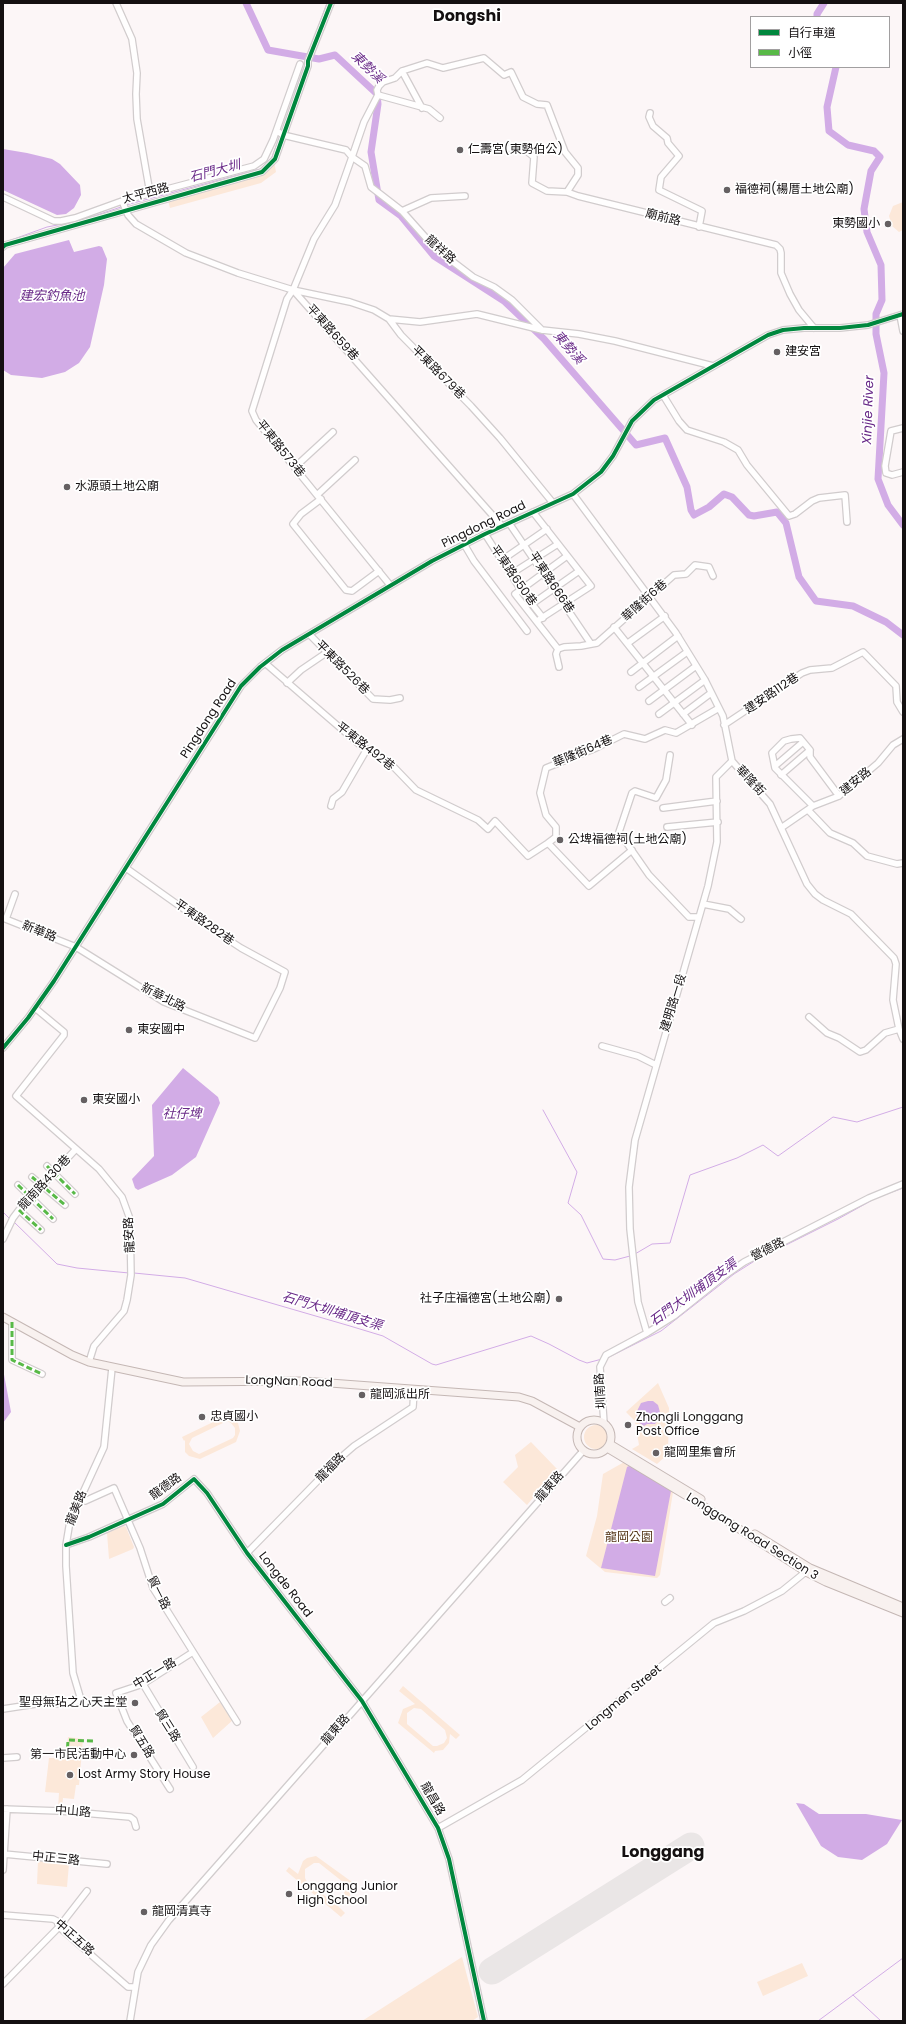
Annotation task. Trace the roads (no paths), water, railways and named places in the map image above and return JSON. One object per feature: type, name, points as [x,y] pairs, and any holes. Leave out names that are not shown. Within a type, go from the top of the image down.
[{"type":"main road","name":"LongNan Road","points":[[3,1317],[72,1355],[89,1362],[183,1382],[303,1381],[519,1397],[532,1401],[580,1427]]},
{"type":"main road","points":[[598,1420],[604,1423],[610,1432],[609,1446],[599,1454],[592,1454],[583,1451],[579,1446],[577,1437],[580,1427],[588,1421],[598,1420]]},
{"type":"main road","name":"Longgang Road Section 3","points":[[609,1446],[826,1582],[903,1613]]},
{"type":"main road","name":"Longgang Road Section 3","points":[[808,1570],[903,1607]]},
{"type":"street","points":[[116,3],[132,39],[137,73],[136,94],[140,136],[150,193]]},
{"type":"street","points":[[3,247],[4,245],[124,206],[262,172],[275,160],[308,66],[308,62],[331,3]]},
{"type":"street","points":[[124,206],[131,220],[136,224],[186,253],[238,273],[293,290],[314,239],[335,205],[364,122],[377,96],[377,90],[383,82],[395,78],[402,71],[417,65],[427,64],[443,68],[484,58],[504,75],[511,72],[523,97],[537,104],[547,105],[565,152],[578,168],[578,175],[567,192]]},
{"type":"street","name":"太平西路","points":[[3,197],[54,221],[75,218],[124,206],[150,193],[254,166],[264,159],[277,131],[300,64]]},
{"type":"street","points":[[402,71],[422,108]]},
{"type":"street","points":[[377,96],[393,98],[429,109],[440,118]]},
{"type":"street","points":[[650,113],[649,117],[653,126],[667,138],[668,143],[679,156],[661,177],[659,190],[702,211],[700,227]]},
{"type":"street","points":[[277,131],[283,135]]},
{"type":"street","name":"龍祥路","points":[[283,135],[346,150],[352,157],[365,166],[371,187],[402,211],[435,248],[473,277],[494,287],[512,300],[530,316],[542,330]]},
{"type":"street","name":"廟前路","points":[[489,147],[524,149],[534,157],[532,183],[547,190],[567,192],[700,227],[776,245],[780,249],[781,273],[790,294],[799,310],[814,328]]},
{"type":"street","points":[[402,211],[430,198],[465,196]]},
{"type":"street","name":"平東路679巷","points":[[293,290],[350,302],[374,310],[389,319],[401,335],[490,427],[553,503]]},
{"type":"street","name":"平東路573巷","points":[[293,290],[287,299],[252,411],[256,420],[390,585]]},
{"type":"street","name":"平東路659巷","points":[[293,290],[458,474],[502,526]]},
{"type":"street","points":[[389,319],[420,322],[477,314],[542,330],[593,337],[713,366]]},
{"type":"street","points":[[902,314],[903,331]]},
{"type":"street","name":"Pingdong Road","points":[[3,1048],[35,1008],[76,947],[240,686],[265,663],[282,650],[390,585],[464,544],[573,494],[601,472],[613,456],[623,434],[632,421],[654,400],[768,335],[783,330],[840,328],[868,325],[902,314]]},
{"type":"street","points":[[663,395],[679,422],[687,430],[724,442],[738,450],[747,465],[789,516],[795,514],[812,501],[819,498],[845,495],[847,522]]},
{"type":"street","points":[[903,428],[891,431],[885,466],[886,473],[892,475],[903,472]]},
{"type":"street","points":[[295,467],[333,432]]},
{"type":"street","points":[[355,460],[301,514],[293,524],[346,590],[352,591],[379,571]]},
{"type":"street","name":"華隆街","points":[[573,494],[665,616],[705,680],[723,716],[732,761],[770,804],[807,884],[815,894],[851,914],[894,958],[896,964],[893,1000],[899,1029],[903,1039]]},
{"type":"street","points":[[533,512],[591,586],[537,621]]},
{"type":"street","name":"平東路666巷","points":[[509,523],[565,603],[591,644]]},
{"type":"street","points":[[502,560],[547,529]]},
{"type":"street","name":"平東路650巷","points":[[485,534],[521,590],[543,618]]},
{"type":"street","points":[[464,544],[474,561],[527,631]]},
{"type":"street","points":[[510,574],[558,544]]},
{"type":"street","points":[[558,649],[515,594],[567,556]]},
{"type":"street","name":"華隆街6巷","points":[[591,644],[598,642],[674,575],[686,574],[695,565],[709,566],[713,576]]},
{"type":"street","points":[[532,604],[579,571]]},
{"type":"street","points":[[628,643],[665,616]]},
{"type":"street","points":[[614,627],[692,725]]},
{"type":"street","name":"平東路526巷","points":[[309,634],[326,653],[373,699],[390,700],[400,698]]},
{"type":"street","points":[[631,672],[678,636]]},
{"type":"street","points":[[558,649],[591,644]]},
{"type":"street","points":[[558,649],[556,654],[560,667]]},
{"type":"street","points":[[639,687],[688,652]]},
{"type":"street","name":"建安路112巷","points":[[724,725],[791,683],[802,673],[810,670],[832,668],[863,652],[896,686],[897,702],[903,712]]},
{"type":"street","points":[[287,683],[301,670],[326,653]]},
{"type":"street","name":"平東路492巷","points":[[265,663],[367,750],[388,761],[416,790],[478,820],[488,829],[495,821],[528,856],[548,843]]},
{"type":"street","points":[[649,701],[696,666]]},
{"type":"street","points":[[659,714],[705,680]]},
{"type":"street","points":[[683,714],[711,693]]},
{"type":"street","name":"華隆街64巷","points":[[548,843],[556,837],[556,827],[546,815],[540,793],[546,768],[596,748],[624,734],[645,739],[665,730],[676,733],[719,708]]},
{"type":"street","points":[[839,796],[810,757],[810,750],[800,738],[790,739],[773,750],[772,753],[775,766],[781,775],[830,833],[853,843],[867,856],[897,864],[903,863]]},
{"type":"street","name":"建安路","points":[[781,828],[810,808],[839,796],[878,764],[893,745],[903,739]]},
{"type":"street","points":[[775,766],[803,742]]},
{"type":"street","points":[[331,806],[332,799],[342,792],[367,750]]},
{"type":"street","points":[[781,775],[810,750]]},
{"type":"street","points":[[670,755],[666,780],[656,798],[635,791],[632,793],[619,832],[649,875],[689,918],[700,917]]},
{"type":"street","name":"建明路一段","points":[[648,1333],[638,1302],[633,1254],[629,1187],[635,1140],[700,917],[717,842],[718,822],[716,777],[732,761]]},
{"type":"street","points":[[663,808],[717,801]]},
{"type":"street","points":[[668,827],[718,822]]},
{"type":"street","points":[[548,843],[590,886],[632,850]]},
{"type":"street","name":"平東路282巷","points":[[126,868],[217,932],[285,972],[280,988],[255,1038]]},
{"type":"street","points":[[4,919],[15,894]]},
{"type":"street","points":[[703,904],[729,909],[740,919]]},
{"type":"street","name":"新華路","points":[[4,919],[76,947]]},
{"type":"street","name":"新華北路","points":[[76,947],[164,1002],[255,1038]]},
{"type":"street","name":"龍安路","points":[[35,1008],[64,1032],[64,1035],[16,1096],[113,1184],[125,1203],[130,1219],[131,1274],[124,1311],[94,1346],[89,1362]]},
{"type":"street","points":[[809,1017],[827,1033],[839,1038],[860,1052],[866,1050],[885,1033],[899,1029]]},
{"type":"street","points":[[602,1046],[638,1056],[656,1065]]},
{"type":"street","name":"龍南路430巷","points":[[3,1239],[19,1210],[76,1149]]},
{"type":"street","points":[[47,1166],[76,1194]]},
{"type":"street","points":[[32,1177],[65,1205]]},
{"type":"street","name":"營德路","points":[[602,1359],[606,1355],[648,1333],[674,1316],[744,1262],[869,1198],[903,1184]]},
{"type":"street","points":[[18,1185],[53,1219]]},
{"type":"street","points":[[19,1210],[41,1230]]},
{"type":"street","points":[[12,1322],[12,1360],[42,1374]]},
{"type":"street","name":"圳南路","points":[[602,1359],[600,1367],[604,1423]]},
{"type":"street","name":"龍美路","points":[[3,1709],[42,1703],[66,1704],[81,1700],[73,1673],[66,1545],[70,1521],[104,1447],[112,1368]]},
{"type":"street","name":"龍福路","points":[[247,1553],[344,1454],[413,1408],[414,1390]]},
{"type":"street","name":"龍東路","points":[[130,2021],[138,1972],[151,1945],[169,1920],[583,1451]]},
{"type":"street","name":"Longde Road","points":[[128,1521],[163,1504],[194,1479],[207,1493],[247,1553],[362,1702]]},
{"type":"street","name":"貿一路","points":[[79,1499],[85,1501],[114,1488],[140,1548],[153,1588],[237,1722]]},
{"type":"street","points":[[66,1545],[128,1521]]},
{"type":"street","name":"Longmen Street","points":[[438,1828],[522,1780],[714,1623],[744,1611],[782,1591],[808,1570]]},
{"type":"street","name":"中正一路","points":[[116,1693],[143,1684],[193,1652]]},
{"type":"street","name":"貿三路","points":[[143,1684],[155,1708],[194,1767]]},
{"type":"street","name":"貿五路","points":[[116,1693],[127,1721],[170,1789]]},
{"type":"street","name":"龍昌路","points":[[362,1702],[438,1828],[448,1856],[463,1916],[484,2021]]},
{"type":"street","points":[[3,1758],[18,1757]]},
{"type":"street","points":[[3,1870],[5,1809]]},
{"type":"street","name":"中山路","points":[[5,1809],[130,1816],[134,1820],[136,1828]]},
{"type":"street","name":"中正三路","points":[[4,1854],[107,1864]]},
{"type":"street","points":[[3,1984],[59,1927],[87,1891]]},
{"type":"street","name":"中正五路","points":[[3,1915],[53,1919],[57,1921],[59,1927],[128,1987],[135,1986]]},
{"type":"water","points":[[3,149],[52,159],[60,164],[80,185],[81,195],[74,208],[66,214],[57,215],[3,190]]},
{"type":"water","name":"建宏釣魚池","points":[[69,240],[74,252],[99,246],[102,247],[107,259],[104,285],[90,347],[79,363],[65,372],[42,378],[11,375],[3,370],[3,268],[15,254]]},
{"type":"water","name":"社仔埤","points":[[183,1068],[218,1097],[220,1103],[196,1157],[172,1175],[138,1190],[135,1188],[132,1179],[154,1156],[152,1105]]},
{"type":"water","points":[[3,1369],[11,1412],[3,1423]]},
{"type":"water","points":[[653,1401],[658,1405],[661,1416],[655,1424],[647,1424],[644,1426],[638,1422],[636,1413],[641,1403]]},
{"type":"water","name":"龍岡公園","points":[[631,1465],[671,1491],[655,1576],[601,1568],[627,1467]]},
{"type":"water","points":[[796,1803],[804,1804],[819,1814],[866,1814],[902,1820],[887,1844],[862,1860],[838,1857],[821,1846]]},
{"type":"waterway","name":"東勢溪","points":[[246,3],[268,50],[319,59],[335,55],[377,94],[378,104],[371,152],[379,200],[401,216],[434,256],[504,301],[544,339],[636,445],[665,438],[687,487],[691,510],[694,515],[709,507],[724,494],[732,497],[749,515],[754,516],[777,512],[786,523],[799,577],[816,601],[853,606],[886,622],[903,635]]},
{"type":"waterway","name":"石門大圳","points":[[312,44],[327,3]]},
{"type":"waterway","name":"Xinjie River","points":[[817,16],[824,3]]},
{"type":"waterway","name":"石門大圳","points":[[282,131],[306,62]]},
{"type":"waterway","name":"Xinjie River","points":[[836,68],[827,107],[829,131],[848,145],[874,151],[880,157],[871,171],[864,209],[867,232],[881,265],[882,300],[876,314],[876,334],[884,373],[878,479],[888,505],[903,525]]},
{"type":"waterway","name":"石門大圳","points":[[126,205],[260,169],[272,157],[280,136]]},
{"type":"waterway","name":"石門大圳","points":[[3,243],[47,227],[79,221],[121,207]]},
{"type":"waterway","name":"石門大圳埔頂支渠","points":[[635,1254],[652,1244],[670,1243],[690,1175],[737,1158],[763,1145],[778,1156],[833,1117],[857,1122],[903,1107]]},
{"type":"waterway","name":"石門大圳埔頂支渠","points":[[543,1110],[577,1172],[568,1203],[581,1215],[603,1259],[615,1260],[630,1256]]},
{"type":"waterway","name":"石門大圳埔頂支渠","points":[[607,1358],[661,1331],[734,1274],[756,1260],[838,1219],[876,1198],[903,1188]]},
{"type":"waterway","name":"石門大圳埔頂支渠","points":[[3,1212],[10,1219]]},
{"type":"waterway","name":"石門大圳埔頂支渠","points":[[14,1222],[57,1264],[77,1268],[129,1273]]},
{"type":"waterway","name":"石門大圳埔頂支渠","points":[[134,1273],[185,1278],[383,1336],[436,1365],[531,1336],[587,1363],[602,1359]]},
{"type":"waterway","name":"石門大圳埔頂支渠","points":[[818,2021],[903,1958]]},
{"type":"waterway","points":[[853,1995],[881,2021]]},
{"type":"place","name":"仁壽宮(東勢伯公)","points":[[460,150]]},
{"type":"place","name":"福德祠(楊厝土地公廟)","points":[[727,190]]},
{"type":"place","name":"東勢國小","points":[[888,224]]},
{"type":"place","name":"建安宮","points":[[777,352]]},
{"type":"place","name":"水源頭土地公廟","points":[[67,487]]},
{"type":"place","name":"公埤福德祠(土地公廟)","points":[[560,840]]},
{"type":"place","name":"東安國中","points":[[129,1030]]},
{"type":"place","name":"東安國小","points":[[84,1100]]},
{"type":"place","name":"社子庄福德宮(土地公廟)","points":[[559,1299]]},
{"type":"place","name":"龍岡派出所","points":[[362,1395]]},
{"type":"place","name":"忠貞國小","points":[[202,1417]]},
{"type":"place","name":"Zhongli Longgang Post Office","points":[[628,1425]]},
{"type":"place","name":"龍岡里集會所","points":[[656,1453]]},
{"type":"place","name":"聖母無玷之心天主堂","points":[[135,1703]]},
{"type":"place","name":"第一市民活動中心","points":[[134,1755]]},
{"type":"place","name":"Lost Army Story House","points":[[70,1775]]},
{"type":"place","name":"Longgang Junior High School","points":[[289,1894]]},
{"type":"place","name":"龍岡清真寺","points":[[144,1912]]},
{"type":"district","name":"Dongshi","points":[[467,17]]},
{"type":"district","name":"Longgang","points":[[663,1853]]}]
